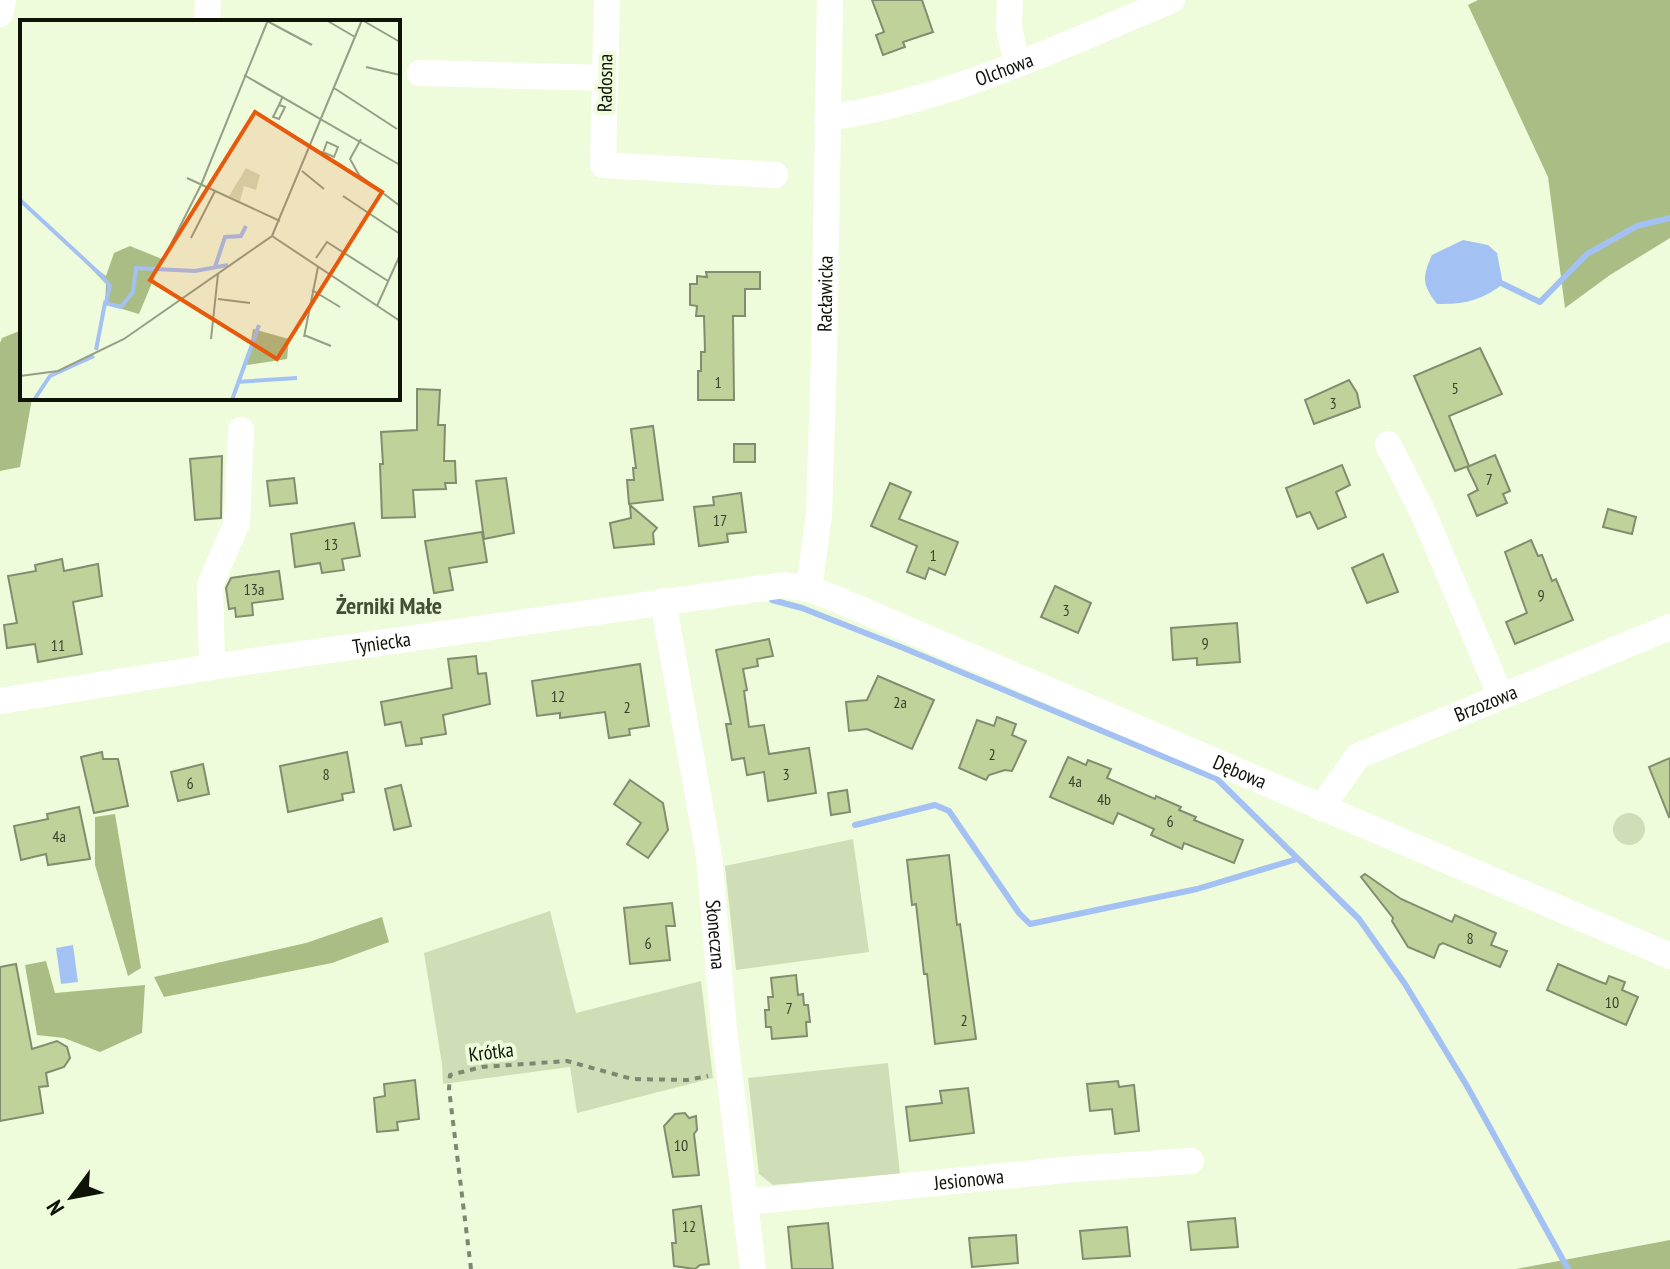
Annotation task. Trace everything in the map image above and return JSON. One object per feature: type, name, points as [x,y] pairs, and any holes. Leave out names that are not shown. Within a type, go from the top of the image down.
[{"type":"street","points":[[0,14],[3,0]]},
{"type":"street","points":[[207,20],[208,0]]},
{"type":"street","name":"Radosna","points":[[607,0],[603,165],[775,175]]},
{"type":"street","name":"Racławicka","points":[[809,589],[819,515],[830,0]]},
{"type":"street","points":[[1010,0],[1009,28],[1017,63]]},
{"type":"street","name":"Olchowa","points":[[827,118],[870,112],[961,85],[1172,0]]},
{"type":"street","points":[[420,73],[605,78]]},
{"type":"street","points":[[212,667],[210,585],[237,523],[241,430]]},
{"type":"street","points":[[1388,444],[1424,515],[1501,697]]},
{"type":"street","name":"Tyniecka","points":[[1,695],[663,601],[785,585],[809,589]]},
{"type":"street","name":"Dębowa","points":[[809,589],[1670,956]]},
{"type":"street","name":"Słoneczna","points":[[663,601],[709,856],[729,1073],[753,1269]]},
{"type":"street","name":"Brzozowa","points":[[1321,808],[1358,756],[1670,627]]},
{"type":"street","name":"Jesionowa","points":[[746,1202],[1074,1169],[1191,1161]]},
{"type":"path","name":"Krótka","points":[[471,1269],[449,1089],[450,1075],[482,1067],[567,1061],[632,1079],[687,1080],[729,1073]]},
{"type":"green space","points":[[1478,0],[1670,0],[1670,238],[1610,275],[1565,308],[1548,177],[1468,5]]},
{"type":"green space","points":[[20,331],[20,400],[32,400],[20,467],[0,471],[0,343],[2,338]]},
{"type":"green space","points":[[1629,813],[1641,817],[1645,829],[1641,841],[1629,845],[1617,841],[1613,829],[1617,817]]},
{"type":"green space","points":[[115,814],[141,968],[128,976],[95,865],[95,817]]},
{"type":"green space","points":[[853,839],[869,952],[736,970],[725,866]]},
{"type":"green space","points":[[550,911],[576,1013],[701,981],[713,1078],[577,1113],[570,1067],[443,1084],[424,953]]},
{"type":"green space","points":[[382,917],[389,942],[332,963],[164,997],[154,977],[306,943]]},
{"type":"green space","points":[[46,961],[55,993],[145,985],[142,1033],[100,1052],[64,1038],[37,1035],[25,965]]},
{"type":"green space","points":[[888,1063],[900,1174],[773,1185],[759,1174],[748,1078]]},
{"type":"green space","points":[[1670,1240],[1670,1269],[1516,1269]]},
{"type":"water","points":[[1463,240],[1488,245],[1497,253],[1503,284],[1472,300],[1437,304],[1425,281],[1432,255]]},
{"type":"water","points":[[73,945],[78,982],[61,984],[56,948]]},
{"type":"building","points":[[872,0],[922,0],[933,32],[903,42],[905,47],[883,55],[876,35],[884,32]]},
{"type":"building","points":[[706,272],[760,272],[760,289],[745,289],[745,316],[733,316],[734,400],[698,400],[698,371],[701,371],[701,352],[705,352],[704,316],[696,316],[697,306],[690,305],[690,284],[697,284],[697,276],[707,277]]},
{"type":"building","points":[[1480,348],[1502,394],[1449,416],[1469,466],[1455,471],[1414,376]]},
{"type":"building","points":[[1349,380],[1357,393],[1360,407],[1314,424],[1305,400]]},
{"type":"building","points":[[417,389],[440,390],[438,425],[445,425],[444,461],[455,461],[456,483],[445,483],[446,489],[413,490],[415,517],[382,518],[381,432],[417,430]]},
{"type":"building","points":[[653,426],[663,500],[629,504],[627,480],[634,480],[633,468],[636,468],[631,429]]},
{"type":"building","points":[[734,444],[755,444],[755,462],[734,462]]},
{"type":"building","points":[[1495,455],[1510,491],[1503,494],[1507,503],[1477,516],[1468,495],[1478,490],[1467,467]]},
{"type":"building","points":[[222,456],[221,518],[195,520],[190,459]]},
{"type":"building","points":[[1342,465],[1350,485],[1336,492],[1346,517],[1318,529],[1310,512],[1297,517],[1286,488]]},
{"type":"building","points":[[294,478],[297,503],[270,506],[267,481]]},
{"type":"building","points":[[506,478],[514,533],[484,539],[476,481]]},
{"type":"building","points":[[890,483],[911,492],[899,519],[958,542],[945,575],[929,568],[925,579],[907,572],[917,546],[871,526]]},
{"type":"building","points":[[741,493],[746,532],[727,534],[728,542],[699,546],[694,507],[714,505],[713,497]]},
{"type":"building","points":[[630,505],[657,528],[653,533],[654,544],[614,548],[610,523],[631,518]]},
{"type":"building","points":[[1608,509],[1636,517],[1632,534],[1603,527]]},
{"type":"building","points":[[354,523],[360,556],[342,559],[344,570],[322,573],[320,563],[295,567],[291,534]]},
{"type":"building","points":[[482,532],[487,562],[449,568],[453,590],[434,593],[425,541]]},
{"type":"building","points":[[1531,540],[1538,556],[1542,555],[1552,581],[1556,579],[1573,620],[1515,644],[1506,622],[1527,613],[1505,552]]},
{"type":"building","points":[[1383,554],[1398,592],[1367,603],[1352,568]]},
{"type":"building","points":[[62,559],[64,571],[98,564],[102,596],[73,602],[82,654],[38,662],[35,644],[7,648],[4,625],[17,623],[8,576],[36,571],[35,565]]},
{"type":"building","points":[[279,571],[283,599],[252,603],[253,615],[236,617],[235,608],[229,609],[226,588],[231,578]]},
{"type":"building","points":[[1055,586],[1091,603],[1078,633],[1041,617]]},
{"type":"building","points":[[1237,623],[1240,662],[1197,665],[1197,658],[1173,660],[1171,628]]},
{"type":"building","points":[[769,639],[773,656],[757,659],[758,666],[743,669],[749,727],[764,725],[769,754],[809,748],[816,793],[768,801],[764,772],[747,775],[744,758],[732,760],[726,724],[731,724],[716,650]]},
{"type":"building","points":[[476,656],[478,674],[486,673],[490,704],[443,715],[446,734],[421,738],[422,744],[406,746],[401,722],[385,725],[381,702],[452,688],[448,659]]},
{"type":"building","points":[[640,664],[649,726],[629,729],[630,735],[609,738],[605,712],[560,718],[560,713],[537,716],[532,681]]},
{"type":"building","points":[[878,676],[934,700],[912,749],[867,729],[849,731],[846,702],[867,700]]},
{"type":"building","points":[[997,717],[1016,724],[1012,735],[1026,741],[1012,771],[989,775],[986,780],[959,768],[977,720],[994,726]]},
{"type":"building","points":[[102,752],[103,759],[118,759],[128,806],[94,813],[81,757]]},
{"type":"building","points":[[347,752],[354,792],[342,794],[343,800],[288,812],[280,766]]},
{"type":"building","points":[[1068,757],[1086,765],[1088,760],[1111,769],[1107,778],[1181,807],[1179,810],[1196,817],[1194,820],[1243,840],[1234,863],[1184,843],[1182,849],[1151,835],[1154,829],[1118,813],[1113,824],[1050,797]]},
{"type":"building","points":[[1670,758],[1670,816],[1669,817],[1649,767]]},
{"type":"building","points":[[203,764],[209,794],[178,801],[171,772]]},
{"type":"building","points":[[630,780],[663,803],[668,830],[648,858],[627,844],[641,823],[614,804]]},
{"type":"building","points":[[401,785],[411,826],[394,830],[385,789]]},
{"type":"building","points":[[847,790],[850,812],[831,815],[828,793]]},
{"type":"building","points":[[79,807],[90,859],[48,865],[46,854],[21,860],[14,826],[48,819],[47,814]]},
{"type":"building","points":[[949,855],[976,1039],[935,1044],[927,974],[924,974],[916,904],[912,905],[907,860]]},
{"type":"building","points":[[1365,874],[1401,899],[1452,922],[1455,915],[1496,933],[1491,945],[1507,951],[1500,967],[1443,943],[1439,945],[1434,958],[1408,947],[1393,918],[1361,877]]},
{"type":"building","points":[[672,903],[675,926],[666,926],[670,960],[630,964],[624,908]]},
{"type":"building","points":[[16,964],[32,1049],[57,1041],[67,1047],[70,1058],[64,1067],[46,1073],[48,1086],[39,1087],[43,1113],[0,1121],[0,967]]},
{"type":"building","points":[[1558,964],[1606,984],[1609,976],[1625,982],[1622,990],[1638,997],[1626,1025],[1547,990]]},
{"type":"building","points":[[796,975],[798,995],[803,994],[804,1005],[808,1005],[810,1022],[806,1022],[807,1036],[772,1039],[771,1027],[766,1027],[765,1010],[769,1010],[768,997],[773,997],[771,978]]},
{"type":"building","points":[[415,1080],[419,1119],[397,1122],[398,1130],[377,1132],[374,1098],[385,1096],[384,1084]]},
{"type":"building","points":[[1118,1081],[1119,1087],[1134,1085],[1139,1131],[1115,1134],[1112,1109],[1090,1111],[1087,1084]]},
{"type":"building","points":[[968,1088],[974,1133],[910,1141],[906,1107],[942,1103],[940,1091]]},
{"type":"building","points":[[685,1113],[689,1118],[696,1116],[697,1130],[694,1134],[699,1175],[673,1177],[664,1126],[675,1114]]},
{"type":"building","points":[[701,1206],[709,1264],[695,1269],[674,1266],[672,1243],[676,1243],[673,1210]]},
{"type":"building","points":[[1235,1218],[1238,1247],[1191,1250],[1188,1222]]},
{"type":"building","points":[[828,1223],[833,1269],[792,1269],[788,1227]]},
{"type":"building","points":[[1127,1227],[1130,1256],[1083,1259],[1080,1231]]},
{"type":"building","points":[[1016,1235],[1018,1263],[972,1267],[969,1238]]},
{"type":"waterway","points":[[1503,284],[1540,302],[1587,254],[1637,226],[1670,218]]},
{"type":"waterway","points":[[772,600],[802,608],[901,647],[1217,779],[1359,919],[1405,984],[1467,1086],[1568,1269]]},
{"type":"waterway","points":[[855,825],[935,805],[949,811],[1019,913],[1030,924],[1197,889],[1297,859]]},
{"type":"district","name":"Żerniki Małe","points":[[389,606]]}]
